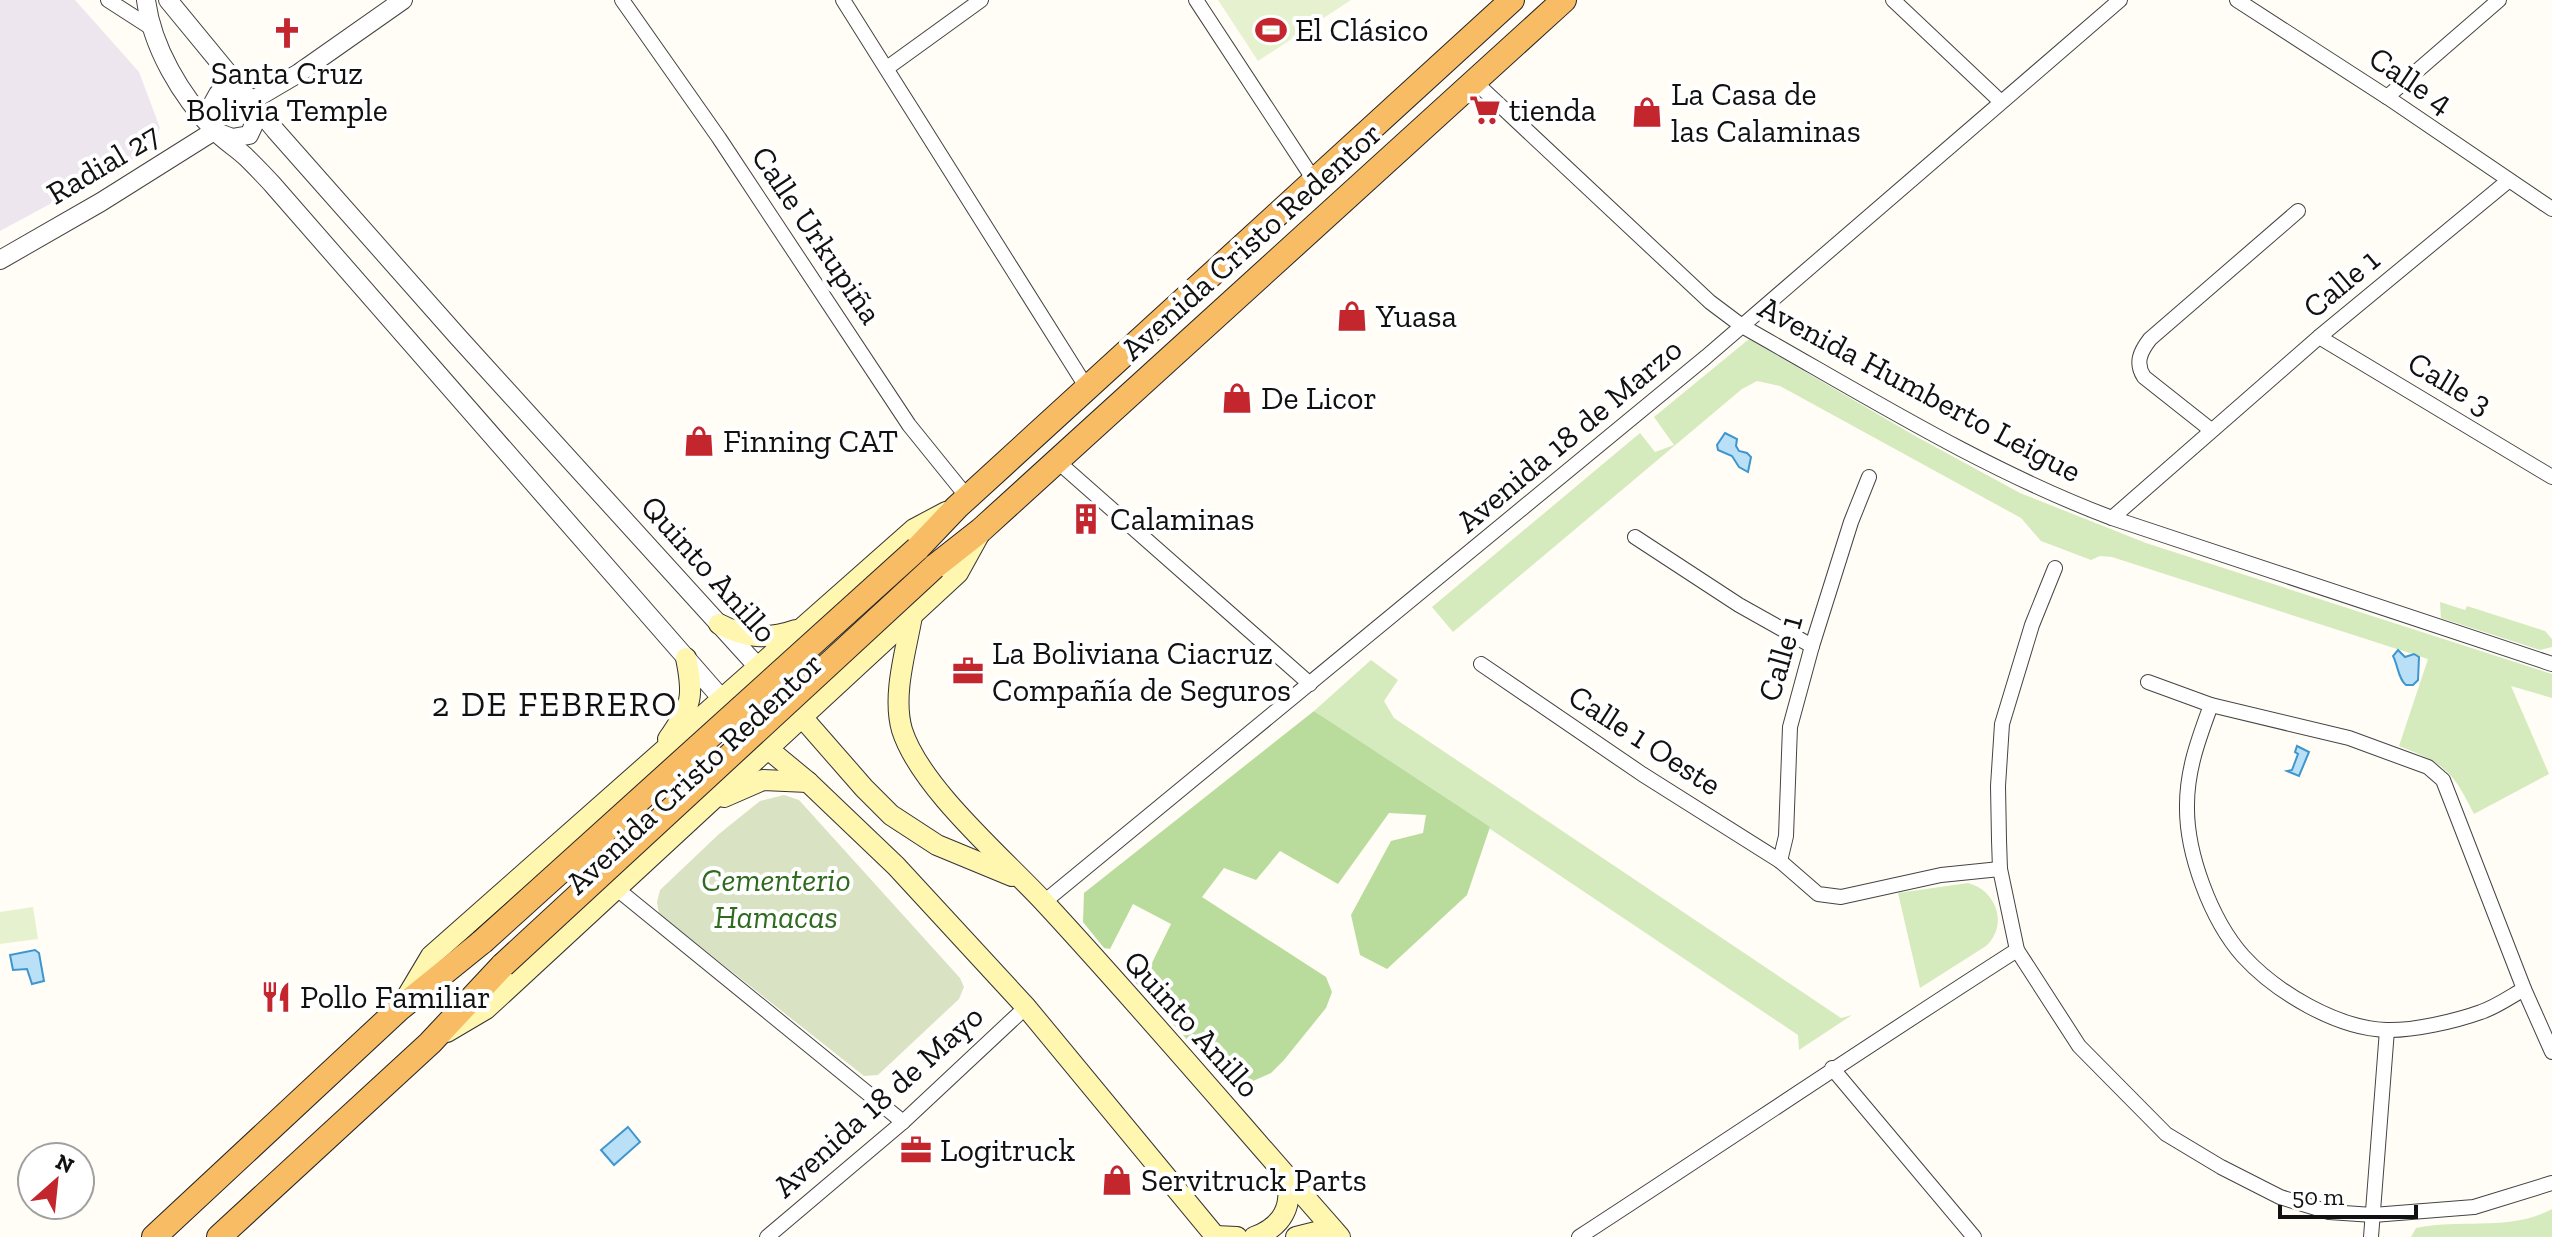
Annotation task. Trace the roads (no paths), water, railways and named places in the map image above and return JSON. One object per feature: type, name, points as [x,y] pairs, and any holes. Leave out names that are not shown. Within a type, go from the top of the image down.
[{"type":"highway","name":"Avenida Cristo Redentor","points":[[154,1237],[399,1009],[482,942],[917,549],[962,502],[1512,0]]},
{"type":"highway","name":"Avenida Cristo Redentor","points":[[219,1237],[430,1043],[503,965],[934,567],[981,530],[1564,0]]},
{"type":"main road","name":"Avenida Cristo Redentor","points":[[399,1009],[431,956],[914,529],[962,502]]},
{"type":"main road","name":"Avenida Cristo Redentor","points":[[430,1043],[486,1009],[912,616],[958,573],[981,530]]},
{"type":"main road","points":[[912,616],[900,691],[902,730],[914,756],[937,788],[1023,881]]},
{"type":"main road","points":[[719,624],[752,637],[772,637],[804,627]]},
{"type":"main road","points":[[804,627],[788,652],[782,672],[788,684],[800,691],[822,687],[849,674]]},
{"type":"main road","points":[[651,761],[673,731],[690,699],[692,690],[686,658]]},
{"type":"main road","name":"Quinto Anillo","points":[[758,667],[891,815],[937,845],[1023,881],[1340,1237]]},
{"type":"main road","points":[[722,699],[768,749],[808,782],[896,866],[1026,1007],[1216,1236],[1237,1237]]},
{"type":"main road","points":[[651,761],[693,741],[707,741],[719,747],[723,772],[700,810]]},
{"type":"main road","points":[[700,810],[763,780],[808,782]]},
{"type":"main road","points":[[1254,1237],[1270,1231],[1282,1220],[1288,1205],[1289,1188],[1283,1173]]},
{"type":"main road","points":[[1296,1237],[1316,1232],[1334,1237]]},
{"type":"street","points":[[108,0],[153,29]]},
{"type":"street","points":[[146,0],[163,56],[214,131],[246,157],[293,207],[722,699]]},
{"type":"street","name":"Quinto Anillo","points":[[168,0],[459,338],[758,667]]},
{"type":"street","points":[[253,100],[299,73],[403,0]]},
{"type":"street","name":"Calle Urkupiña","points":[[622,0],[719,138],[962,502]]},
{"type":"street","points":[[843,0],[1087,388]]},
{"type":"street","points":[[887,68],[981,0]]},
{"type":"street","points":[[1196,0],[1314,180]]},
{"type":"street","points":[[1893,0],[2000,101]]},
{"type":"street","name":"Avenida 18 de Marzo","points":[[1044,902],[1742,326],[2120,0]]},
{"type":"street","name":"Calle 4","points":[[2237,0],[2552,209]]},
{"type":"street","points":[[2387,97],[2499,0]]},
{"type":"street","name":"Avenida Humberto Leigue","points":[[1474,81],[1710,302],[1742,326],[1985,463],[2051,495],[2112,518],[2551,662]]},
{"type":"street","points":[[235,90],[253,100],[257,118],[249,135],[232,138],[214,131],[208,112],[218,94],[235,90]]},
{"type":"street","name":"Radial 27","points":[[0,260],[101,202],[214,131]]},
{"type":"street","name":"Calle 1","points":[[2112,518],[2319,337],[2508,181]]},
{"type":"street","points":[[2211,430],[2144,377],[2138,368],[2141,351],[2298,211]]},
{"type":"street","name":"Calle 3","points":[[2319,337],[2552,477]]},
{"type":"street","points":[[1057,461],[1310,684]]},
{"type":"street","name":"Calle 1","points":[[1780,861],[1786,836],[1790,727],[1851,522],[1869,477]]},
{"type":"street","points":[[1635,537],[1739,605],[1812,646]]},
{"type":"street","points":[[2055,568],[2032,625],[2002,724],[1998,786],[2000,869],[2017,950],[2079,1046],[2166,1134],[2280,1197],[2329,1212],[2373,1215],[2474,1207],[2552,1183]]},
{"type":"street","name":"Calle 1 Oeste","points":[[1481,664],[1642,774],[1780,861],[1818,894],[1841,897],[1941,875],[2000,869]]},
{"type":"street","points":[[2148,682],[2211,705],[2349,738],[2428,767],[2443,780],[2524,989],[2552,1052]]},
{"type":"street","points":[[2211,705],[2190,763],[2187,805],[2189,841],[2199,879],[2217,915],[2243,955],[2275,983],[2314,1010],[2354,1025],[2387,1030],[2483,1012],[2524,989]]},
{"type":"street","points":[[617,889],[903,1122]]},
{"type":"street","points":[[1579,1237],[1757,1121],[1832,1068],[2017,950]]},
{"type":"street","name":"Avenida 18 de Mayo","points":[[767,1237],[903,1122],[1026,1007]]},
{"type":"street","points":[[2371,1237],[2387,1030]]},
{"type":"street","points":[[1832,1068],[1974,1237]]},
{"type":"water","points":[[1725,433],[1737,439],[1739,451],[1751,457],[1748,472],[1739,467],[1732,456],[1718,450],[1717,445]]},
{"type":"water","points":[[2398,650],[2405,657],[2414,654],[2419,657],[2418,680],[2413,685],[2406,685],[2400,676],[2393,656]]},
{"type":"water","points":[[2297,746],[2309,752],[2299,776],[2287,771],[2292,770],[2298,754],[2295,752]]},
{"type":"water","points":[[35,950],[39,953],[44,981],[32,984],[27,969],[13,970],[10,955]]},
{"type":"water","points":[[628,1127],[640,1142],[614,1165],[601,1150]]},
{"type":"place","name":"El Clásico","points":[[1271,30]]},
{"type":"place","name":"Santa Cruz Bolivia Temple","points":[[287,33]]},
{"type":"place","name":"tienda","points":[[1485,110]]},
{"type":"place","name":"La Casa de las Calaminas","points":[[1647,112]]},
{"type":"place","name":"Yuasa","points":[[1352,316]]},
{"type":"place","name":"De Licor","points":[[1237,398]]},
{"type":"place","name":"Finning CAT","points":[[699,441]]},
{"type":"place","name":"Calaminas","points":[[1086,519]]},
{"type":"place","name":"La Boliviana Ciacruz Compañía de Seguros","points":[[968,671]]},
{"type":"place","name":"Pollo Familiar","points":[[276,997]]},
{"type":"place","name":"Logitruck","points":[[916,1150]]},
{"type":"place","name":"Servitruck Parts","points":[[1117,1180]]},
{"type":"district","name":"2 DE FEBRERO","points":[[555,704]]},
{"type":"park label","name":"Cementerio Hamacas","points":[[776,898]]}]
